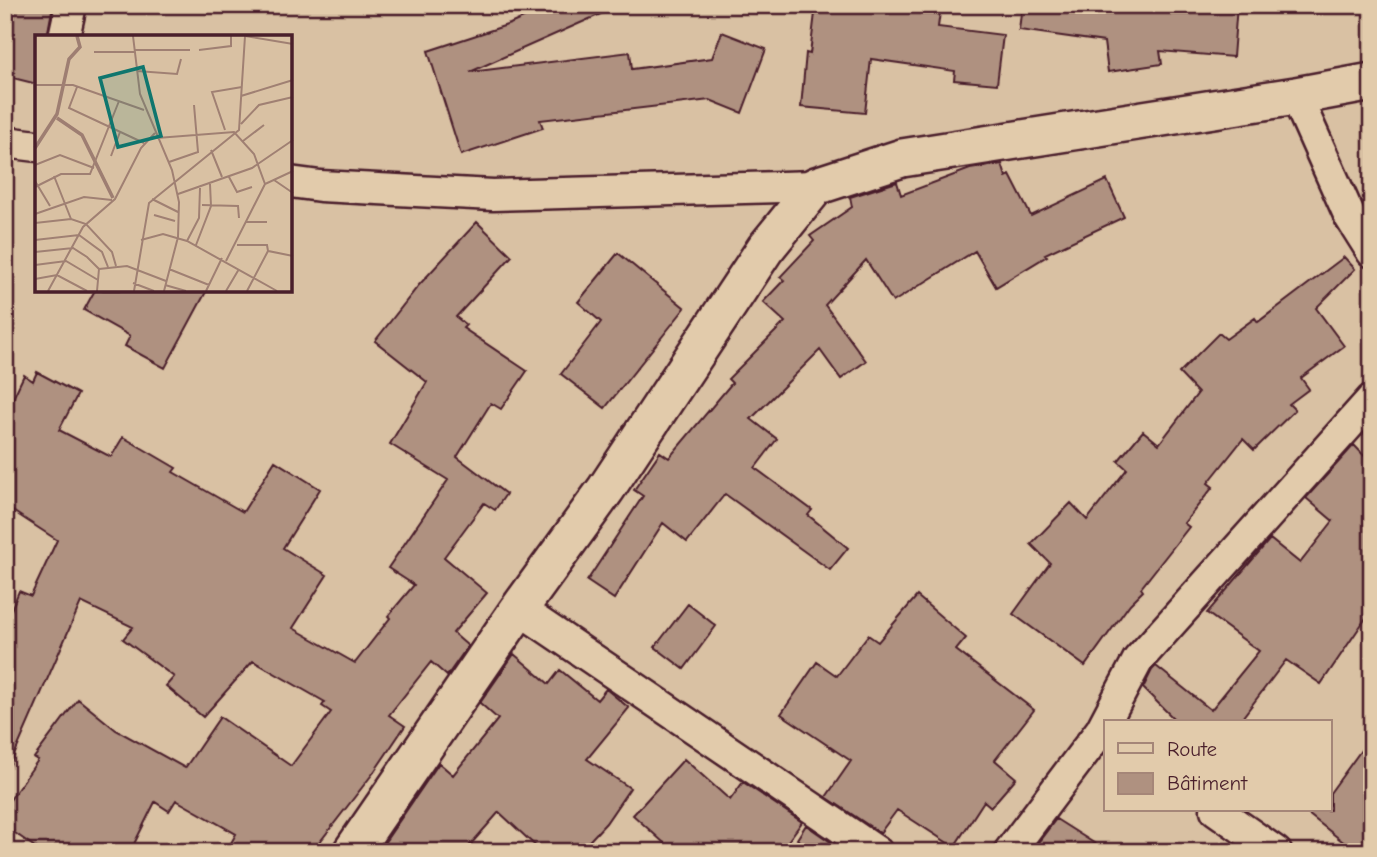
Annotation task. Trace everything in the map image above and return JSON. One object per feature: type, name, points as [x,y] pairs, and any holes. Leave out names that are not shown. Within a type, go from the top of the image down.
[{"type":"street","points":[[64,35],[71,5]]},
{"type":"street","points":[[292,182],[494,195],[816,186],[902,158],[1372,82]]},
{"type":"street","points":[[1296,96],[1350,216],[1372,252]]},
{"type":"street","points":[[5,142],[35,146]]},
{"type":"street","points":[[352,852],[519,609],[606,489],[765,249],[816,186]]},
{"type":"street","points":[[1109,720],[1143,654],[1372,399]]},
{"type":"street","points":[[519,609],[877,852]]},
{"type":"street","points":[[1009,852],[1103,732]]},
{"type":"street","points":[[1219,812],[1276,852]]},
{"type":"building","points":[[5,5],[53,5],[47,35],[35,35],[35,84],[5,76]]},
{"type":"building","points":[[552,5],[621,5],[470,72],[630,52],[632,69],[712,58],[722,32],[766,49],[742,113],[710,100],[540,120],[543,128],[461,155],[428,51],[510,24]]},
{"type":"building","points":[[816,5],[941,5],[938,27],[1003,35],[997,84],[954,80],[955,71],[871,59],[865,113],[801,107],[806,53],[810,54]]},
{"type":"building","points":[[1022,5],[1237,5],[1233,57],[1160,51],[1162,64],[1108,72],[1104,42],[1019,30]]},
{"type":"building","points":[[1002,164],[1006,177],[1010,175],[1031,216],[1107,180],[1124,217],[1045,254],[1047,256],[996,287],[975,251],[893,302],[866,260],[825,305],[866,361],[841,379],[820,350],[751,419],[777,439],[755,468],[812,510],[808,515],[848,548],[830,570],[725,494],[687,542],[663,523],[614,599],[587,581],[643,496],[634,490],[660,452],[669,458],[732,383],[728,379],[785,322],[763,302],[784,280],[780,277],[814,241],[810,236],[852,207],[850,197],[897,182],[901,195],[970,169]]},
{"type":"building","points":[[477,222],[512,256],[456,317],[466,325],[463,328],[527,371],[501,409],[491,403],[457,457],[506,494],[495,510],[484,503],[444,557],[487,593],[453,633],[468,646],[447,676],[431,662],[389,715],[405,726],[374,772],[312,852],[226,852],[236,834],[176,800],[169,811],[155,802],[130,852],[42,852],[5,826],[5,807],[38,760],[34,758],[78,699],[116,730],[185,768],[220,717],[291,766],[331,712],[322,706],[325,702],[253,661],[203,717],[166,686],[174,677],[123,639],[133,627],[81,602],[5,776],[5,624],[19,591],[31,596],[57,540],[5,506],[5,415],[24,375],[33,381],[37,372],[78,394],[59,430],[111,457],[123,437],[176,468],[173,472],[243,512],[275,461],[320,489],[283,548],[327,575],[293,628],[355,663],[414,585],[388,568],[448,480],[390,444],[427,382],[375,341],[419,285]]},
{"type":"building","points":[[618,253],[685,308],[605,408],[561,374],[601,322],[578,302]]},
{"type":"building","points":[[1344,257],[1355,269],[1316,308],[1344,346],[1301,378],[1309,389],[1289,404],[1295,410],[1254,450],[1243,439],[1208,483],[1213,487],[1184,523],[1189,527],[1085,666],[1013,614],[1050,563],[1031,544],[1071,503],[1087,520],[1127,469],[1118,461],[1143,431],[1159,444],[1198,393],[1179,373],[1219,333],[1226,339],[1255,318],[1258,322]]},
{"type":"building","points":[[94,292],[206,292],[165,368],[125,346],[130,336],[84,310]]},
{"type":"building","points":[[1354,445],[1372,464],[1372,609],[1321,684],[1286,660],[1241,720],[1175,720],[1143,688],[1152,670],[1156,666],[1211,710],[1259,651],[1207,613],[1270,539],[1300,563],[1333,521],[1306,498]]},
{"type":"building","points":[[917,596],[966,638],[956,650],[1034,710],[995,760],[1016,778],[991,807],[984,801],[954,847],[897,810],[880,833],[826,797],[851,761],[781,714],[817,662],[837,676],[868,635],[878,642]]},
{"type":"building","points":[[688,604],[716,626],[684,669],[655,647]]},
{"type":"building","points":[[514,654],[549,684],[560,670],[597,700],[606,689],[629,708],[587,759],[630,788],[606,823],[579,852],[542,852],[499,812],[464,852],[378,852],[439,763],[453,775],[498,719],[480,703]]},
{"type":"building","points":[[1372,735],[1372,852],[1356,852],[1306,812],[1332,812],[1332,790]]},
{"type":"building","points":[[684,759],[730,800],[743,782],[802,822],[780,852],[674,852],[633,815]]},
{"type":"building","points":[[1056,819],[1108,852],[1031,852]]},
{"type":"building","points":[[806,825],[845,852],[815,852],[797,839]]}]
